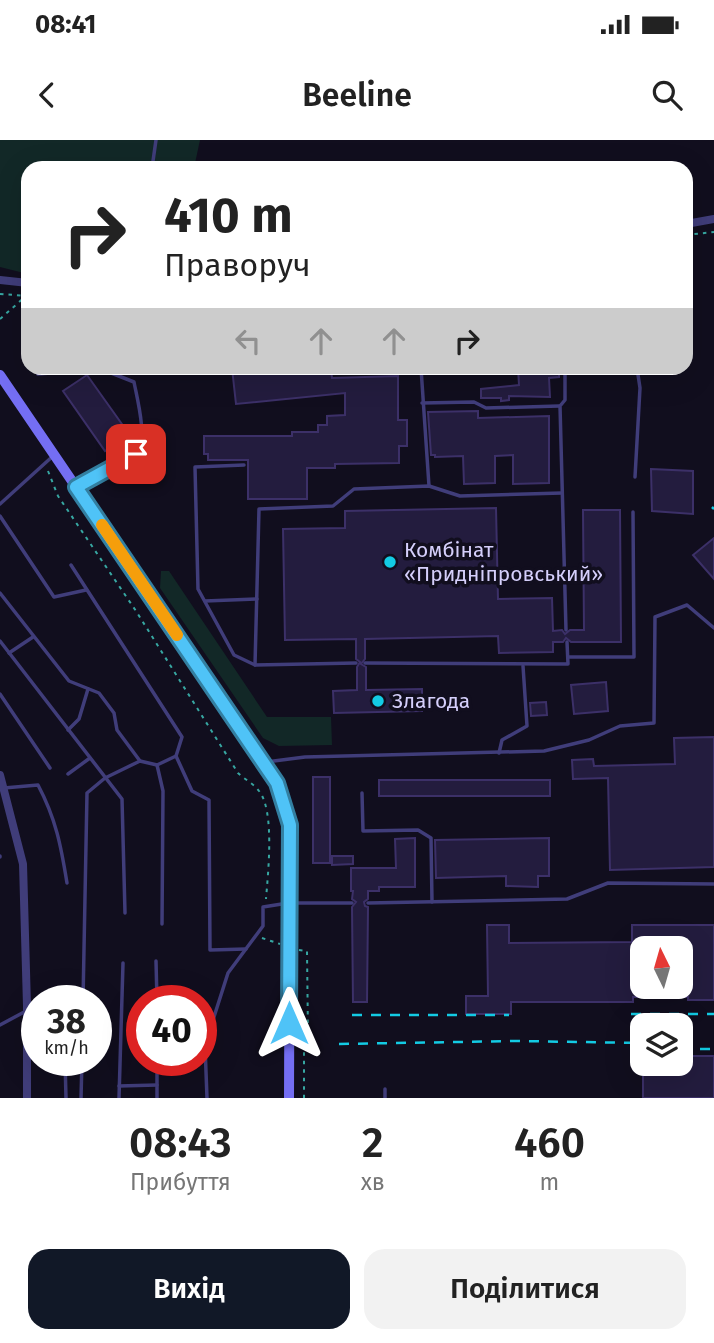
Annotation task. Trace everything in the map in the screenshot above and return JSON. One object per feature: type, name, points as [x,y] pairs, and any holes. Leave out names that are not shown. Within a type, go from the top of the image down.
[{"type":"street","points":[[693,223],[714,219]]},
{"type":"street","points":[[0,280],[21,282]]},
{"type":"street","points":[[0,375],[277,783],[290,825],[289,1098]]},
{"type":"street","points":[[1,780],[23,864],[26,985]]},
{"type":"street","points":[[27,1076],[27,1098]]},
{"type":"lane","points":[[153,161],[156,140]]},
{"type":"lane","points":[[76,487],[136,454],[141,443],[140,412],[134,382],[116,375]]},
{"type":"lane","points":[[421,375],[429,486]]},
{"type":"lane","points":[[565,375],[565,400],[560,407],[566,630]]},
{"type":"lane","points":[[635,477],[640,388],[638,375]]},
{"type":"lane","points":[[422,403],[474,402],[486,408],[560,407]]},
{"type":"lane","points":[[0,504],[54,455]]},
{"type":"lane","points":[[244,465],[195,467],[198,589],[234,655],[255,665],[356,663]]},
{"type":"lane","points":[[255,665],[259,509],[333,506],[354,489],[429,486],[460,495],[562,493]]},
{"type":"lane","points":[[568,657],[634,657],[634,512]]},
{"type":"lane","points":[[0,516],[54,597],[87,590]]},
{"type":"lane","points":[[71,565],[182,737],[176,756],[192,791],[209,800],[210,950],[246,949]]},
{"type":"lane","points":[[0,593],[69,681],[99,693],[114,713],[117,730],[140,761]]},
{"type":"lane","points":[[205,601],[257,599]]},
{"type":"lane","points":[[264,763],[305,757],[544,751],[589,740],[620,726],[654,723],[654,617],[688,605],[714,628]]},
{"type":"lane","points":[[9,653],[33,637]]},
{"type":"lane","points":[[0,641],[122,799],[125,913]]},
{"type":"lane","points":[[365,663],[568,664],[567,642]]},
{"type":"lane","points":[[499,753],[502,740],[527,726],[523,664]]},
{"type":"lane","points":[[68,730],[79,719],[88,689]]},
{"type":"lane","points":[[0,694],[50,768]]},
{"type":"lane","points":[[83,985],[87,793],[106,778],[140,761],[157,765],[176,756]]},
{"type":"lane","points":[[68,774],[90,758]]},
{"type":"lane","points":[[157,765],[163,791],[162,924]]},
{"type":"lane","points":[[1,780],[38,785],[51,808],[58,831],[66,883]]},
{"type":"lane","points":[[362,793],[363,831],[418,830],[431,838],[432,902]]},
{"type":"lane","points":[[368,903],[568,899],[608,883],[714,884]]},
{"type":"lane","points":[[217,1005],[228,973],[263,926],[262,910],[265,905],[352,903]]},
{"type":"lane","points":[[156,961],[157,985]]},
{"type":"lane","points":[[119,1098],[123,962]]},
{"type":"lane","points":[[0,1025],[21,1013]]},
{"type":"lane","points":[[65,1076],[66,1098]]},
{"type":"lane","points":[[81,1098],[82,1076]]},
{"type":"lane","points":[[157,1076],[157,1098]]},
{"type":"lane","points":[[205,1076],[207,1098]]},
{"type":"lane","points":[[119,1086],[157,1085]]},
{"type":"lane","points":[[385,1089],[386,1098]]},
{"type":"path","points":[[693,234],[714,232]]},
{"type":"path","points":[[0,294],[21,296]]},
{"type":"path","points":[[0,319],[21,301]]},
{"type":"path","points":[[44,464],[58,496],[136,611],[238,773],[260,791],[266,809],[269,852],[265,905]]},
{"type":"green space","points":[[0,140],[200,140],[196,161],[21,161],[21,272],[0,267]]},
{"type":"green space","points":[[161,571],[169,571],[267,717],[331,717],[332,745],[279,746],[263,738],[160,588]]},
{"type":"building","points":[[87,375],[129,434],[105,451],[63,391]]},
{"type":"building","points":[[233,375],[332,375],[332,378],[398,376],[398,420],[407,420],[407,446],[399,446],[399,463],[335,464],[335,468],[307,468],[307,499],[248,499],[248,460],[208,460],[208,454],[204,454],[204,436],[292,436],[292,432],[318,432],[318,425],[327,425],[327,416],[345,415],[345,393],[236,404]]},
{"type":"building","points":[[518,375],[559,375],[549,378],[550,397],[509,396],[509,400],[501,401],[501,398],[481,398],[481,389],[519,385]]},
{"type":"building","points":[[478,411],[478,418],[549,416],[549,483],[513,484],[513,455],[495,456],[495,483],[464,484],[463,456],[431,455],[428,412]]},
{"type":"building","points":[[651,469],[693,471],[693,514],[652,511]]},
{"type":"building","name":"Комбінат «Придніпровський»","points":[[496,508],[498,599],[552,598],[553,631],[562,630],[565,634],[570,630],[584,630],[583,510],[620,510],[621,642],[571,642],[566,638],[563,642],[553,642],[553,652],[499,653],[498,636],[365,639],[365,659],[361,664],[366,667],[366,690],[422,689],[422,711],[334,713],[333,691],[357,690],[357,667],[360,662],[356,659],[356,639],[285,640],[283,529],[345,528],[345,511]]},
{"type":"building","points":[[714,538],[714,579],[693,555]]},
{"type":"building","points":[[606,682],[608,711],[574,714],[571,685]]},
{"type":"building","points":[[546,702],[547,715],[531,716],[530,703]]},
{"type":"building","points":[[714,737],[714,867],[610,870],[608,778],[573,779],[572,760],[593,759],[594,766],[675,764],[674,738]]},
{"type":"building","points":[[313,777],[330,777],[330,863],[313,863]]},
{"type":"building","points":[[379,780],[550,780],[550,796],[379,796]]},
{"type":"building","points":[[415,838],[415,887],[379,887],[379,891],[368,891],[368,899],[364,902],[368,907],[367,1002],[353,1002],[352,907],[356,902],[352,899],[351,868],[396,868],[395,839]]},
{"type":"building","points":[[549,838],[549,876],[538,876],[538,887],[506,886],[506,876],[436,878],[435,840]]},
{"type":"building","points":[[332,856],[353,856],[353,864],[332,865]]},
{"type":"building","points":[[487,925],[509,925],[509,943],[630,942],[630,999],[633,999],[633,1002],[511,1002],[511,1014],[466,1014],[466,996],[488,996]]},
{"type":"building","points":[[632,925],[714,925],[714,1000],[688,1000],[693,999],[693,936],[632,936]]},
{"type":"building","points":[[693,1056],[714,1056],[714,1098],[643,1098],[643,1076],[693,1076]]},
{"type":"railway","points":[[693,1014],[714,1014]]},
{"type":"railway","points":[[352,1015],[509,1015]]},
{"type":"railway","points":[[339,1044],[516,1041],[630,1043]]},
{"type":"railway","points":[[693,1049],[714,1049]]},
{"type":"slow traffic","points":[[102,525],[177,635]]},
{"type":"place","name":"Комбінат «Придніпровський»","points":[[390,562]]},
{"type":"place","name":"Злагода","points":[[378,701]]},
{"type":"route","points":[[136,454],[76,487],[277,783],[290,825],[289,1023]]}]
